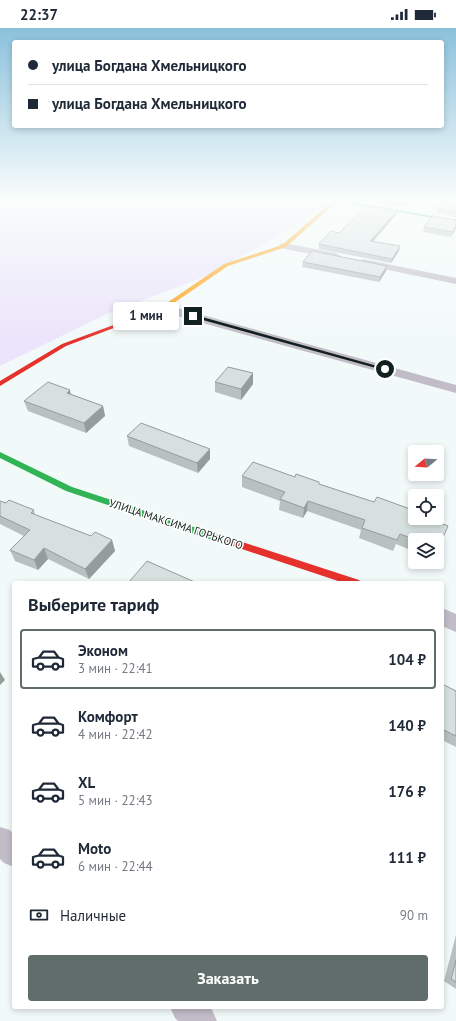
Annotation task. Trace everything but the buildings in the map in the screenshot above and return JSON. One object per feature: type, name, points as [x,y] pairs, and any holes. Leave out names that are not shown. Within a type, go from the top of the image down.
[{"type":"street","points":[[0,384],[64,345],[163,308],[226,265],[280,247]]},
{"type":"street","points":[[291,247],[456,280]]},
{"type":"street","points":[[163,308],[456,389]]},
{"type":"street","name":"УЛИЦА МАКСИМА ГОРЬКОГО","points":[[0,455],[69,489],[350,581]]},
{"type":"street","points":[[444,618],[456,623]]},
{"type":"street","points":[[0,840],[12,851]]},
{"type":"street","points":[[188,1009],[201,1021]]},
{"type":"shaded area","points":[[0,247],[258,247],[204,277],[109,313],[0,366]]},
{"type":"traffic: fast","points":[[0,455],[69,489],[230,542]]},
{"type":"traffic: slow","points":[[140,317],[163,308],[226,265],[280,247]]},
{"type":"traffic: jam","points":[[0,384],[64,345],[140,317]]},
{"type":"traffic: jam","points":[[230,542],[350,581]]},
{"type":"route","points":[[193,316],[385,369]]}]
